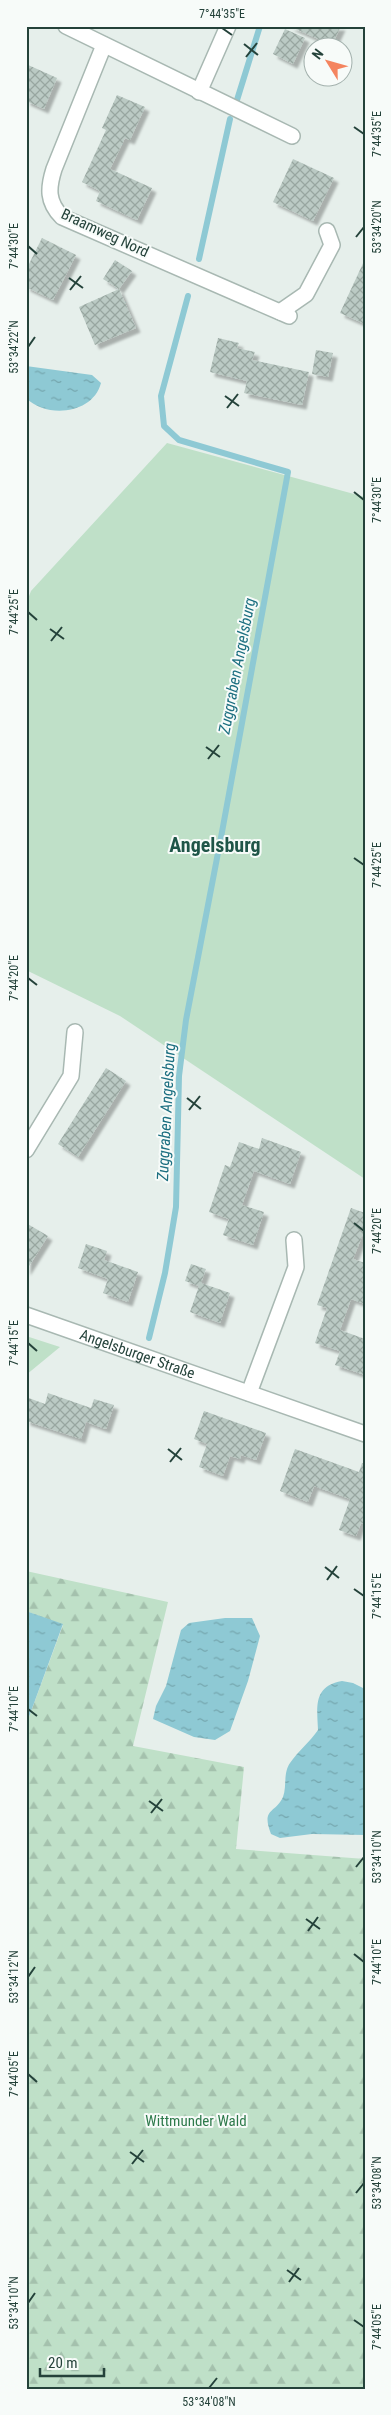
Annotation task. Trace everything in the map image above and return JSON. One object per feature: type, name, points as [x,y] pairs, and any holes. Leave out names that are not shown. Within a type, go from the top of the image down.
[{"type":"street","points":[[66,26],[292,136]]},
{"type":"street","points":[[199,92],[228,26]]},
{"type":"street","name":"Braamweg Nord","points":[[104,44],[48,188],[55,209],[62,217],[285,314],[306,294],[332,245],[327,231]]},
{"type":"street","points":[[26,1150],[71,1076],[75,1032]]},
{"type":"street","points":[[249,1393],[296,1267],[294,1240]]},
{"type":"street","name":"Angelsburger Straße","points":[[26,1315],[365,1434]]},
{"type":"green space","points":[[167,443],[365,497],[365,1179],[120,1016],[26,970],[26,604],[31,591]]},
{"type":"green space","points":[[26,1336],[60,1347],[26,1375]]},
{"type":"green space","name":"Wittmunder Wald","points":[[26,1571],[168,1602],[133,1746],[244,1767],[236,1849],[365,1859],[363,2389],[26,2389],[26,1725],[63,1625],[26,1611]]},
{"type":"water","points":[[26,366],[92,375],[101,383],[89,401],[79,407],[57,411],[45,409],[35,405],[26,398]]},
{"type":"water","points":[[26,1611],[63,1624],[26,1725]]},
{"type":"water","points":[[225,1618],[252,1618],[260,1636],[248,1681],[230,1731],[215,1740],[194,1737],[153,1719],[156,1706],[166,1686],[181,1630],[189,1623]]},
{"type":"water","points":[[342,1681],[353,1683],[365,1689],[365,1835],[312,1834],[280,1838],[271,1834],[268,1826],[268,1815],[283,1797],[290,1763],[318,1730],[317,1713],[321,1693],[333,1684]]},
{"type":"building","points":[[289,26],[341,26],[335,38],[316,38]]},
{"type":"building","points":[[285,29],[305,38],[293,64],[273,54]]},
{"type":"building","points":[[26,64],[57,78],[44,109],[26,101]]},
{"type":"building","points":[[117,95],[145,107],[130,140],[125,138],[110,169],[152,188],[137,220],[96,201],[100,191],[82,182],[106,130],[102,128]]},
{"type":"building","points":[[293,159],[334,178],[313,221],[273,202]]},
{"type":"building","points":[[42,238],[76,255],[53,300],[26,287],[26,270]]},
{"type":"building","points":[[365,259],[365,324],[340,313]]},
{"type":"building","points":[[115,260],[132,271],[119,289],[103,279]]},
{"type":"building","points":[[119,289],[136,328],[95,345],[79,307]]},
{"type":"building","points":[[218,338],[239,343],[237,348],[255,352],[252,360],[309,372],[302,405],[244,393],[247,381],[210,372]]},
{"type":"building","points":[[316,350],[333,353],[328,377],[312,374]]},
{"type":"building","points":[[106,1068],[126,1081],[78,1157],[58,1144]]},
{"type":"building","points":[[262,1138],[301,1152],[290,1184],[254,1171],[242,1205],[264,1212],[253,1245],[223,1235],[229,1219],[209,1212],[225,1165],[230,1167],[239,1142],[259,1149]]},
{"type":"building","points":[[351,1208],[365,1213],[365,1229],[353,1259],[365,1263],[365,1304],[351,1299],[340,1330],[365,1339],[365,1375],[335,1365],[340,1351],[315,1343],[327,1308],[317,1305]]},
{"type":"building","points":[[26,1223],[48,1236],[26,1271]]},
{"type":"building","points":[[86,1244],[107,1251],[104,1260],[138,1272],[128,1302],[103,1293],[108,1279],[78,1268]]},
{"type":"building","points":[[191,1264],[206,1269],[201,1283],[230,1293],[220,1323],[190,1312],[199,1286],[185,1281]]},
{"type":"building","points":[[48,1393],[91,1408],[94,1399],[114,1405],[106,1429],[86,1422],[81,1439],[26,1421],[26,1397],[45,1404]]},
{"type":"building","points":[[204,1411],[266,1433],[256,1460],[241,1455],[240,1459],[230,1456],[223,1476],[199,1467],[207,1444],[194,1439]]},
{"type":"building","points":[[295,1449],[359,1472],[362,1463],[365,1464],[365,1524],[361,1523],[356,1536],[339,1530],[350,1499],[314,1486],[308,1502],[280,1491]]},
{"type":"waterway","name":"Zuggraben Angelsburg","points":[[237,100],[260,26]]},
{"type":"waterway","name":"Zuggraben Angelsburg","points":[[199,259],[230,119]]},
{"type":"waterway","name":"Zuggraben Angelsburg","points":[[149,1338],[165,1273],[176,1207],[179,1076],[186,1020],[288,472],[179,440],[164,426],[161,396],[188,296]]},
{"type":"district","name":"Angelsburg","points":[[215,845]]}]
